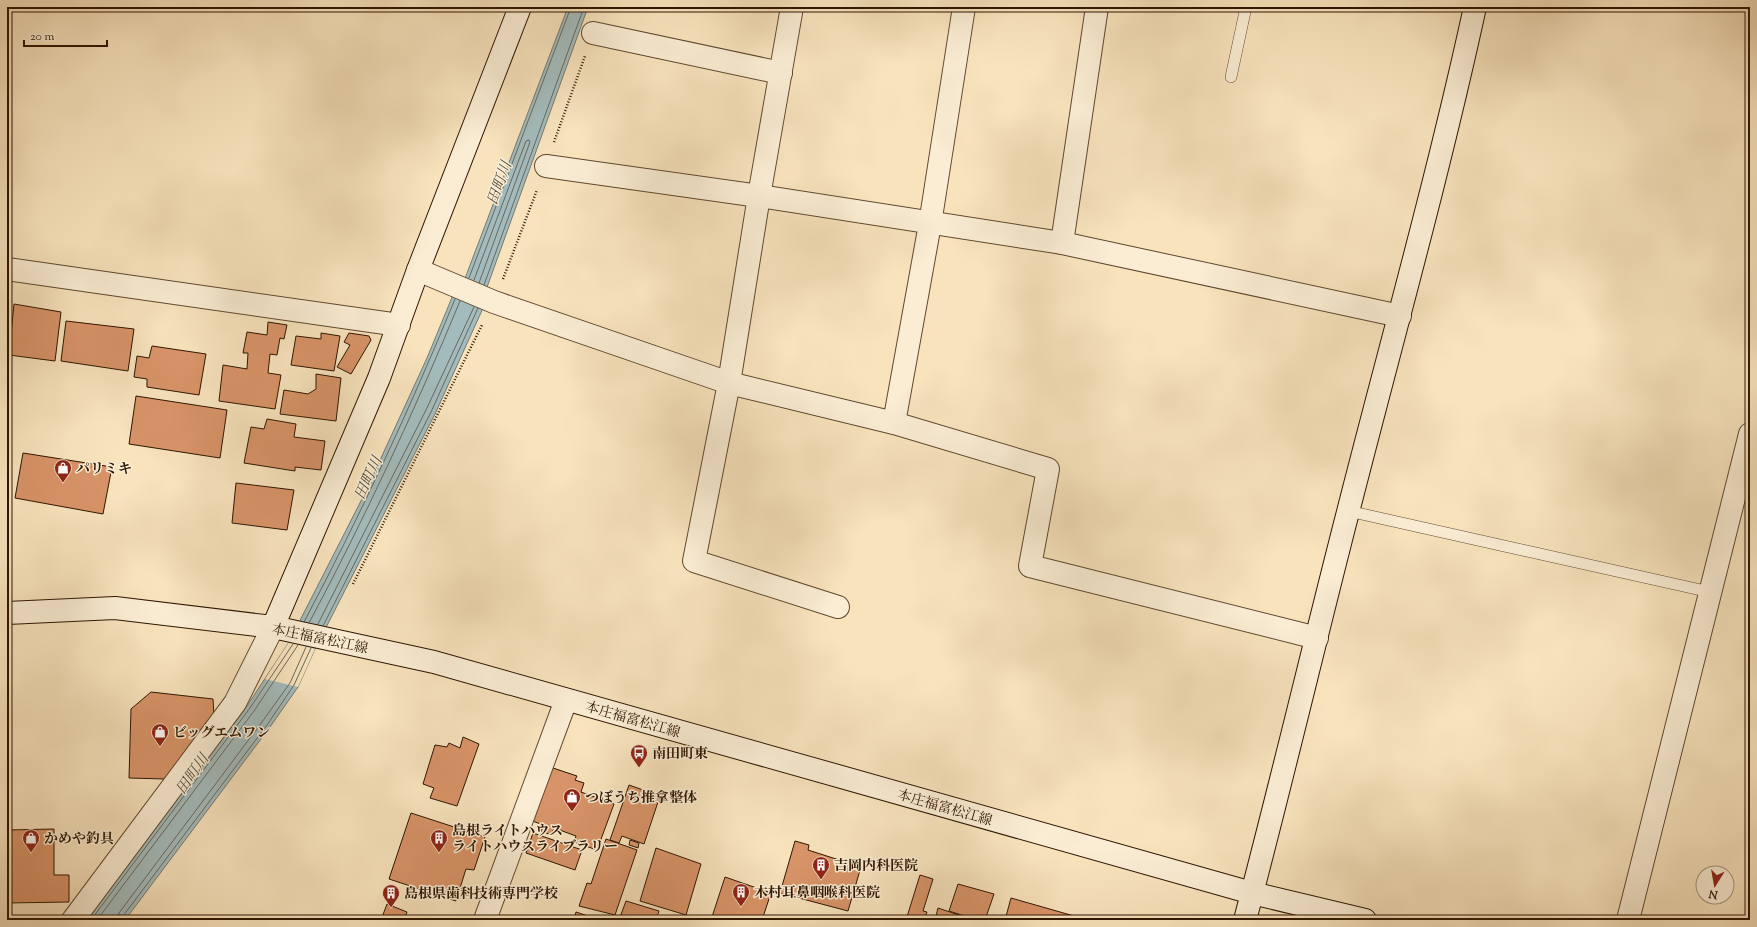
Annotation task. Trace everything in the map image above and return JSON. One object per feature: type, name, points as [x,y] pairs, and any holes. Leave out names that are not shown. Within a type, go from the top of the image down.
[{"type":"street","points":[[73,920],[235,703],[280,629],[379,378],[418,270],[520,7]]},
{"type":"street","points":[[792,7],[759,196],[729,383],[694,561],[838,607]]},
{"type":"street","points":[[894,423],[930,224],[964,7]]},
{"type":"street","points":[[1062,243],[1097,7]]},
{"type":"street","points":[[1245,920],[1348,511],[1400,316],[1460,74],[1475,7]]},
{"type":"street","points":[[594,33],[780,73]]},
{"type":"street","points":[[546,166],[759,196],[930,224],[1062,243],[1400,316]]},
{"type":"street","points":[[7,269],[399,325]]},
{"type":"street","points":[[418,270],[489,300],[729,383],[894,423],[1048,469],[1030,566],[1317,638]]},
{"type":"street","points":[[1628,920],[1750,434]]},
{"type":"street","name":"本庄福富松江線","points":[[7,613],[114,608],[280,629],[434,662],[1252,893],[1365,920]]},
{"type":"street","points":[[486,917],[566,700]]},
{"type":"lane","points":[[1232,77],[1246,7]]},
{"type":"lane","points":[[1348,511],[1710,592]]},
{"type":"water","points":[[568,7],[588,7],[486,290],[484,306],[435,414],[315,649],[298,687],[270,727],[125,920],[86,920],[247,706],[289,642],[364,495],[427,358],[453,295],[464,281]]},
{"type":"pier","points":[[289,642],[315,649],[298,687],[265,679]]},
{"type":"building","points":[[14,304],[61,312],[55,361],[9,355]]},
{"type":"building","points":[[66,321],[134,329],[128,371],[61,361]]},
{"type":"building","points":[[268,322],[287,325],[284,339],[280,338],[277,355],[270,354],[268,373],[281,375],[275,409],[219,401],[223,365],[247,369],[248,353],[243,353],[247,332],[267,335]]},
{"type":"building","points":[[321,333],[340,336],[334,371],[291,365],[296,336],[321,339]]},
{"type":"building","points":[[349,333],[369,336],[371,340],[351,374],[337,367],[350,345],[344,342]]},
{"type":"building","points":[[152,346],[206,354],[199,395],[147,387],[147,379],[134,377],[137,356],[149,358]]},
{"type":"building","points":[[316,374],[341,378],[336,421],[280,414],[284,390],[308,394],[316,389]]},
{"type":"building","points":[[136,396],[227,410],[220,458],[129,444]]},
{"type":"building","points":[[267,419],[296,424],[294,437],[325,441],[321,470],[295,467],[295,471],[244,463],[251,427],[264,429]]},
{"type":"building","name":"パリミキ","points":[[23,453],[112,467],[103,514],[15,498]]},
{"type":"building","points":[[236,483],[294,490],[287,530],[232,523]]},
{"type":"building","points":[[7,492],[10,492],[7,509]]},
{"type":"building","name":"ビッグエムワン","points":[[151,692],[213,699],[214,716],[165,779],[129,778],[131,709]]},
{"type":"building","points":[[463,737],[479,744],[457,806],[430,798],[434,788],[423,784],[435,745],[447,747],[449,743],[460,748]]},
{"type":"building","name":"つぼうち推拿整体","points":[[550,767],[577,776],[575,780],[584,783],[581,792],[614,804],[597,850],[574,842],[576,836],[554,828],[551,835],[541,831],[543,825],[530,820]]},
{"type":"building","points":[[629,785],[660,796],[644,844],[622,836],[619,843],[610,840]]},
{"type":"building","name":"島根ライトハウス ライトハウスライブラリー","points":[[411,813],[485,837],[474,870],[466,869],[456,901],[389,879]]},
{"type":"building","name":"かめや釣具","points":[[54,829],[54,875],[69,875],[69,902],[7,903],[7,830]]},
{"type":"building","points":[[533,833],[582,850],[575,870],[526,853]]},
{"type":"building","points":[[606,839],[637,850],[615,915],[579,906],[587,883],[591,884]]},
{"type":"building","points":[[630,840],[639,843],[638,848],[629,845]]},
{"type":"building","name":"吉岡内科医院","points":[[795,841],[809,845],[808,850],[861,867],[848,911],[780,893]]},
{"type":"building","points":[[656,848],[701,864],[686,915],[640,901]]},
{"type":"building","points":[[920,875],[933,879],[923,911],[927,912],[924,920],[906,920]]},
{"type":"building","name":"木村耳鼻咽喉科医院","points":[[725,877],[771,893],[762,920],[711,920]]},
{"type":"building","points":[[958,884],[994,894],[985,920],[977,920],[949,911]]},
{"type":"building","points":[[1011,898],[1074,916],[1072,920],[1005,920]]},
{"type":"building","points":[[626,901],[659,911],[656,920],[619,920]]},
{"type":"building","name":"島根県歯科技術専門学校","points":[[387,904],[407,912],[404,920],[381,920]]},
{"type":"building","points":[[938,908],[971,919],[971,920],[935,920]]},
{"type":"building","points":[[576,912],[600,920],[574,920]]},
{"type":"place","name":"パリミキ","points":[[63,483]]},
{"type":"place","name":"ビッグエムワン","points":[[160,747]]},
{"type":"place","name":"南田町東","points":[[639,768]]},
{"type":"place","name":"つぼうち推拿整体","points":[[572,812]]},
{"type":"place","name":"かめや釣具","points":[[31,853]]},
{"type":"place","name":"島根ライトハウス ライトハウスライブラリー","points":[[439,853]]},
{"type":"place","name":"吉岡内科医院","points":[[821,880]]},
{"type":"place","name":"木村耳鼻咽喉科医院","points":[[741,907]]},
{"type":"place","name":"島根県歯科技術専門学校","points":[[391,908]]},
{"type":"water label","name":"田町川","points":[[499,183]]},
{"type":"water label","name":"田町川","points":[[368,478]]},
{"type":"water label","name":"田町川","points":[[192,774]]}]
